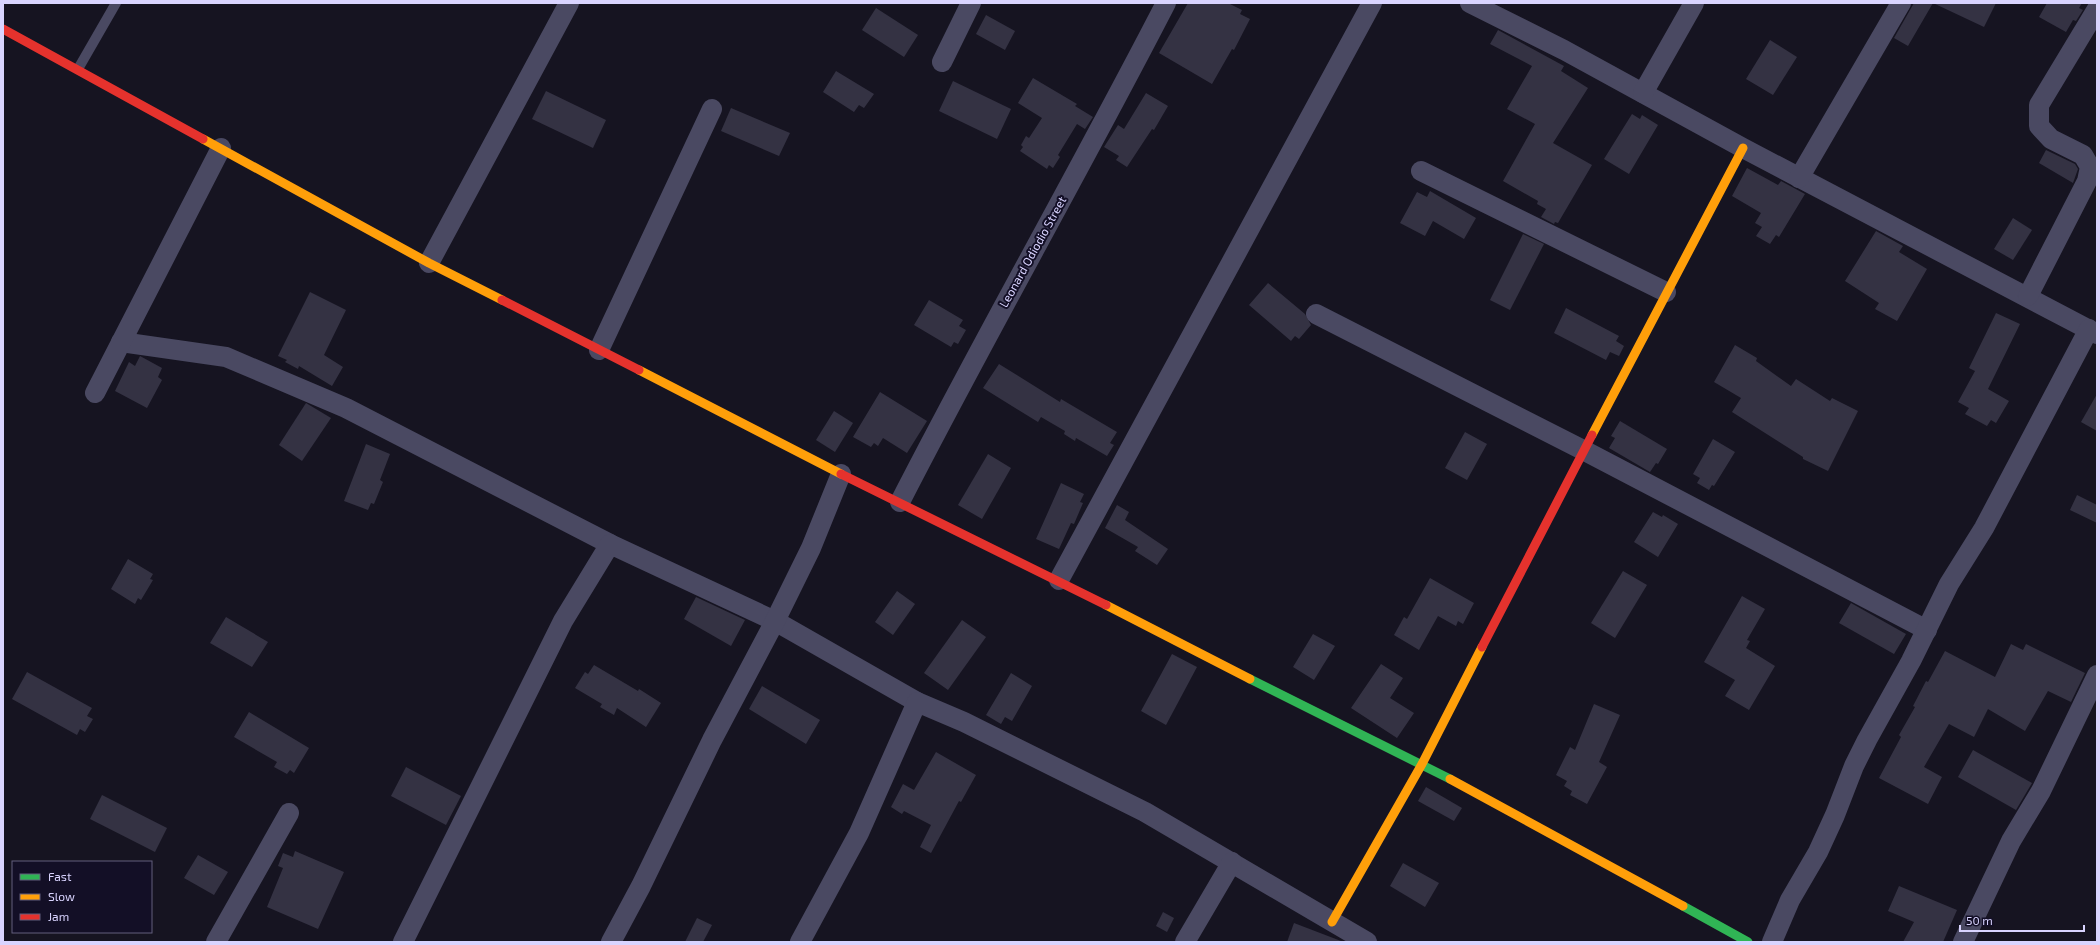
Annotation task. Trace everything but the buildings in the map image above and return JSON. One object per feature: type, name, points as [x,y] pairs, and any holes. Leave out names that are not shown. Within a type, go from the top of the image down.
[{"type":"street","points":[[429,263],[569,3]]},
{"type":"street","points":[[942,62],[971,3]]},
{"type":"street","name":"Leonard Odiodio Street","points":[[900,502],[959,387],[1070,186],[1166,3]]},
{"type":"street","points":[[1059,580],[1372,3]]},
{"type":"street","points":[[1470,3],[1564,50],[1799,178],[2093,331],[1984,528],[1949,584],[1888,705],[1854,766],[1835,815],[1818,852],[1790,900],[1772,942]]},
{"type":"street","points":[[1643,93],[1694,3]]},
{"type":"street","points":[[1799,178],[1900,3]]},
{"type":"street","points":[[2028,296],[2087,181],[2090,167],[2084,156],[2051,139],[2039,126],[2039,105],[2097,9]]},
{"type":"street","points":[[3,29],[429,263],[841,474],[1059,580],[1180,644],[1471,789],[1748,942]]},
{"type":"street","points":[[599,350],[712,109]]},
{"type":"street","points":[[95,393],[220,148]]},
{"type":"street","points":[[1332,922],[1422,764],[1536,541],[1585,451],[1666,292],[1743,148]]},
{"type":"street","points":[[1421,172],[1666,292]]},
{"type":"street","points":[[1316,314],[1585,451],[1927,630]]},
{"type":"street","points":[[121,342],[226,357],[346,408],[610,544],[775,621],[917,702],[964,722],[1138,808],[1368,942]]},
{"type":"street","points":[[611,942],[712,740],[775,621],[811,548],[841,474]]},
{"type":"street","points":[[403,942],[563,621],[610,544]]},
{"type":"street","points":[[1963,942],[2011,841],[2041,791],[2097,675]]},
{"type":"street","points":[[800,942],[859,833],[917,702]]},
{"type":"street","points":[[216,942],[289,813]]},
{"type":"street","points":[[1185,942],[1232,862]]},
{"type":"lane","points":[[78,69],[116,3]]},
{"type":"traffic: fast","points":[[1250,679],[1450,779]]},
{"type":"traffic: fast","points":[[1683,906],[1748,942]]},
{"type":"traffic: slow","points":[[203,139],[429,263],[502,300]]},
{"type":"traffic: slow","points":[[1592,435],[1743,148]]},
{"type":"traffic: slow","points":[[639,370],[841,474]]},
{"type":"traffic: slow","points":[[1106,605],[1250,679]]},
{"type":"traffic: slow","points":[[1332,922],[1422,764],[1482,647]]},
{"type":"traffic: slow","points":[[1450,779],[1683,906]]},
{"type":"traffic: jam","points":[[3,29],[203,139]]},
{"type":"traffic: jam","points":[[502,300],[639,370]]},
{"type":"traffic: jam","points":[[1482,647],[1592,435]]},
{"type":"traffic: jam","points":[[841,474],[1106,605]]}]
